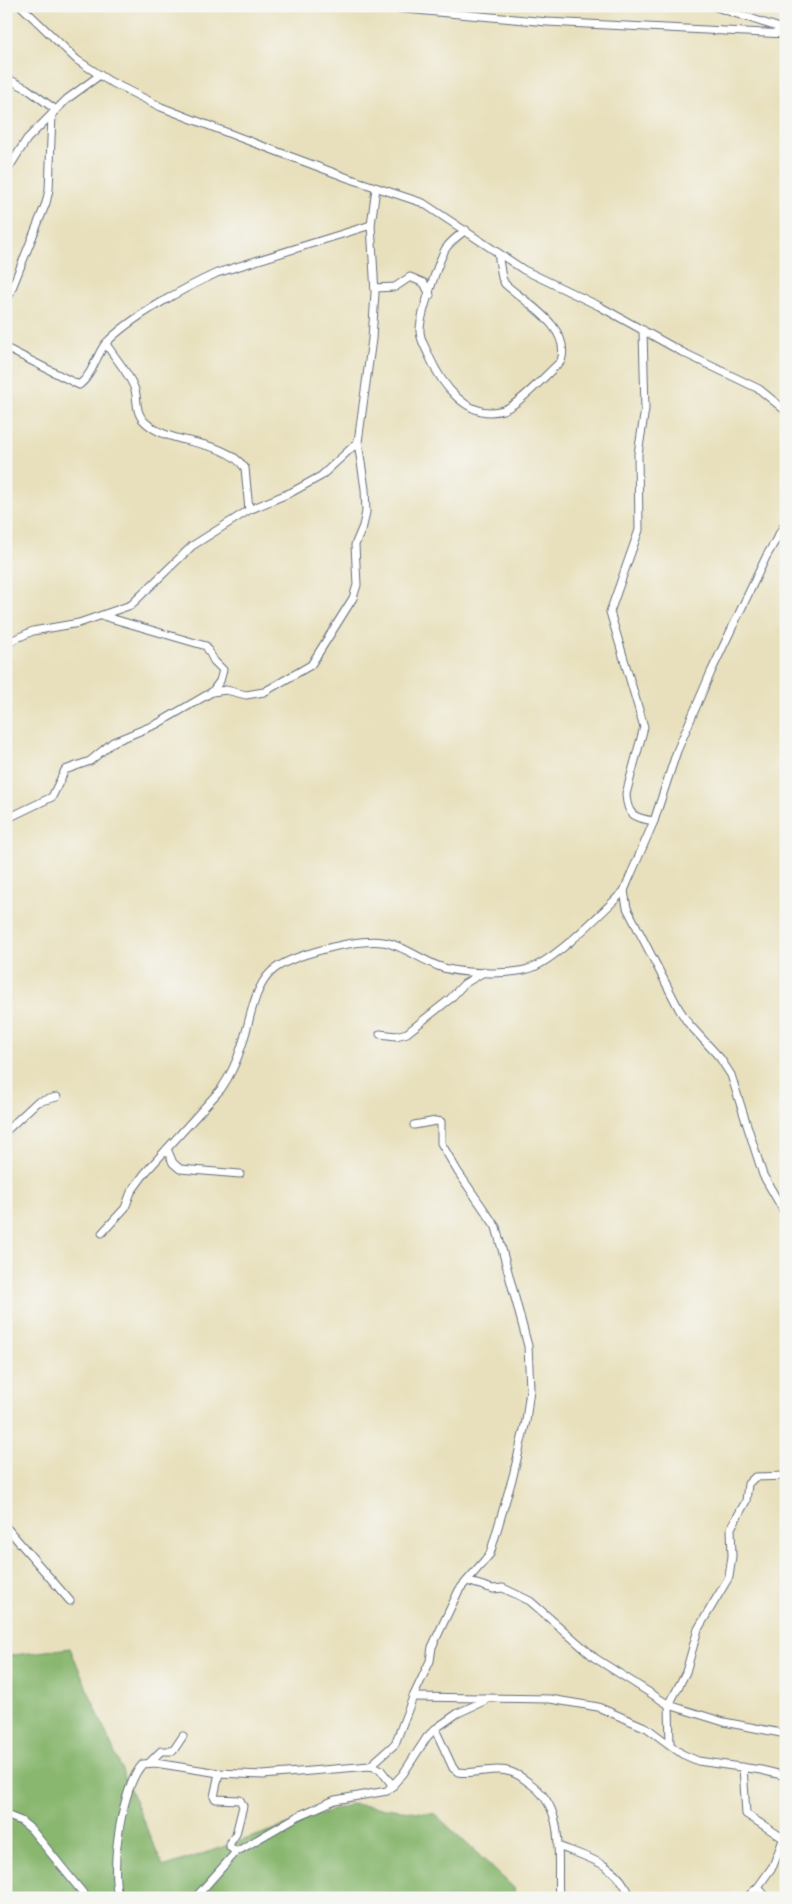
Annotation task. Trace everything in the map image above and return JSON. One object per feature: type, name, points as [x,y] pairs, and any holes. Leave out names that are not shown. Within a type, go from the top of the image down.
[{"type":"street","points":[[21,6],[77,60],[100,75],[161,107],[376,188],[423,203],[524,270],[760,389],[786,411]]},
{"type":"street","points":[[372,6],[547,22],[786,34]]},
{"type":"street","points":[[713,6],[786,30]]},
{"type":"street","points":[[735,6],[735,14]]},
{"type":"street","points":[[6,172],[22,144],[54,112],[100,75]]},
{"type":"street","points":[[6,78],[26,88],[54,112]]},
{"type":"street","points":[[6,303],[22,266],[47,196],[54,112]]},
{"type":"street","points":[[7,818],[28,811],[52,797],[65,770],[90,761],[113,742],[157,724],[212,692],[226,690],[240,694],[255,694],[273,688],[303,671],[311,665],[354,598],[357,585],[355,545],[363,526],[366,512],[365,490],[358,442],[372,340],[375,288],[371,225],[376,188]]},
{"type":"street","points":[[6,348],[79,385],[106,344],[142,316],[194,284],[217,273],[371,225]]},
{"type":"street","points":[[466,230],[452,240],[442,255],[420,331],[437,372],[455,396],[467,404],[480,409],[496,411],[512,405],[561,361],[564,352],[563,342],[558,333],[505,284],[502,278],[498,253]]},
{"type":"street","points":[[375,288],[395,287],[410,277],[424,283],[430,296]]},
{"type":"street","points":[[643,330],[645,409],[638,454],[639,530],[610,612],[644,727],[626,794],[627,805],[631,814],[640,819],[654,821]]},
{"type":"street","points":[[106,344],[134,388],[137,409],[143,421],[165,433],[228,453],[245,468],[249,510]]},
{"type":"street","points":[[6,643],[33,631],[103,616],[138,600],[192,546],[249,510],[292,492],[321,476],[358,442]]},
{"type":"street","points":[[102,1233],[116,1220],[144,1173],[213,1100],[230,1075],[263,981],[281,964],[330,948],[382,942],[450,970],[516,971],[536,967],[592,922],[624,891],[654,821],[670,772],[693,713],[766,557],[786,522]]},
{"type":"street","points":[[103,616],[206,646],[214,661],[223,670],[220,681],[212,692]]},
{"type":"street","points":[[624,891],[628,908],[679,1009],[688,1023],[720,1058],[731,1075],[763,1175],[786,1215]]},
{"type":"street","points":[[380,1034],[396,1036],[407,1032],[450,999],[464,984],[484,972]]},
{"type":"street","points":[[6,1131],[37,1102],[58,1097]]},
{"type":"street","points":[[370,1766],[395,1744],[413,1697],[428,1668],[432,1647],[459,1590],[490,1554],[513,1476],[526,1421],[530,1389],[528,1346],[496,1227],[458,1172],[441,1143],[441,1122],[436,1121],[414,1125]]},
{"type":"street","points":[[167,1149],[173,1164],[180,1169],[240,1174]]},
{"type":"street","points":[[670,1744],[669,1705],[686,1672],[698,1629],[729,1577],[732,1556],[731,1528],[746,1501],[748,1484],[755,1476],[786,1476]]},
{"type":"street","points":[[6,1526],[70,1601]]},
{"type":"street","points":[[467,1581],[493,1589],[503,1588],[530,1601],[595,1658],[669,1705],[724,1722],[786,1734]]},
{"type":"street","points":[[413,1697],[550,1699],[598,1707],[648,1728],[698,1761],[743,1767],[786,1776]]},
{"type":"street","points":[[195,1898],[236,1852],[316,1807],[335,1800],[381,1793],[393,1786],[427,1737],[435,1729],[458,1713],[489,1699]]},
{"type":"street","points":[[435,1729],[452,1768],[458,1772],[511,1771],[538,1788],[556,1815],[559,1830],[559,1898]]},
{"type":"street","points":[[149,1763],[161,1751],[173,1750],[183,1736]]},
{"type":"street","points":[[119,1898],[115,1865],[120,1824],[136,1770],[143,1764],[149,1763],[219,1772],[268,1775],[370,1766],[380,1769],[393,1786]]},
{"type":"street","points":[[743,1767],[746,1814],[785,1837],[772,1866],[758,1887],[746,1898]]},
{"type":"street","points":[[219,1772],[214,1797],[216,1799],[240,1800],[243,1806],[236,1834],[230,1843],[230,1847],[236,1852]]},
{"type":"street","points":[[6,1815],[22,1821],[31,1829],[87,1898]]},
{"type":"street","points":[[558,1846],[611,1868],[620,1877],[631,1898]]},
{"type":"street","points":[[758,1887],[766,1898]]},
{"type":"street","points":[[781,1898],[786,1895]]},
{"type":"green space","points":[[70,1648],[163,1867],[351,1804],[435,1814],[514,1888],[515,1898],[6,1898],[6,1656]]}]
